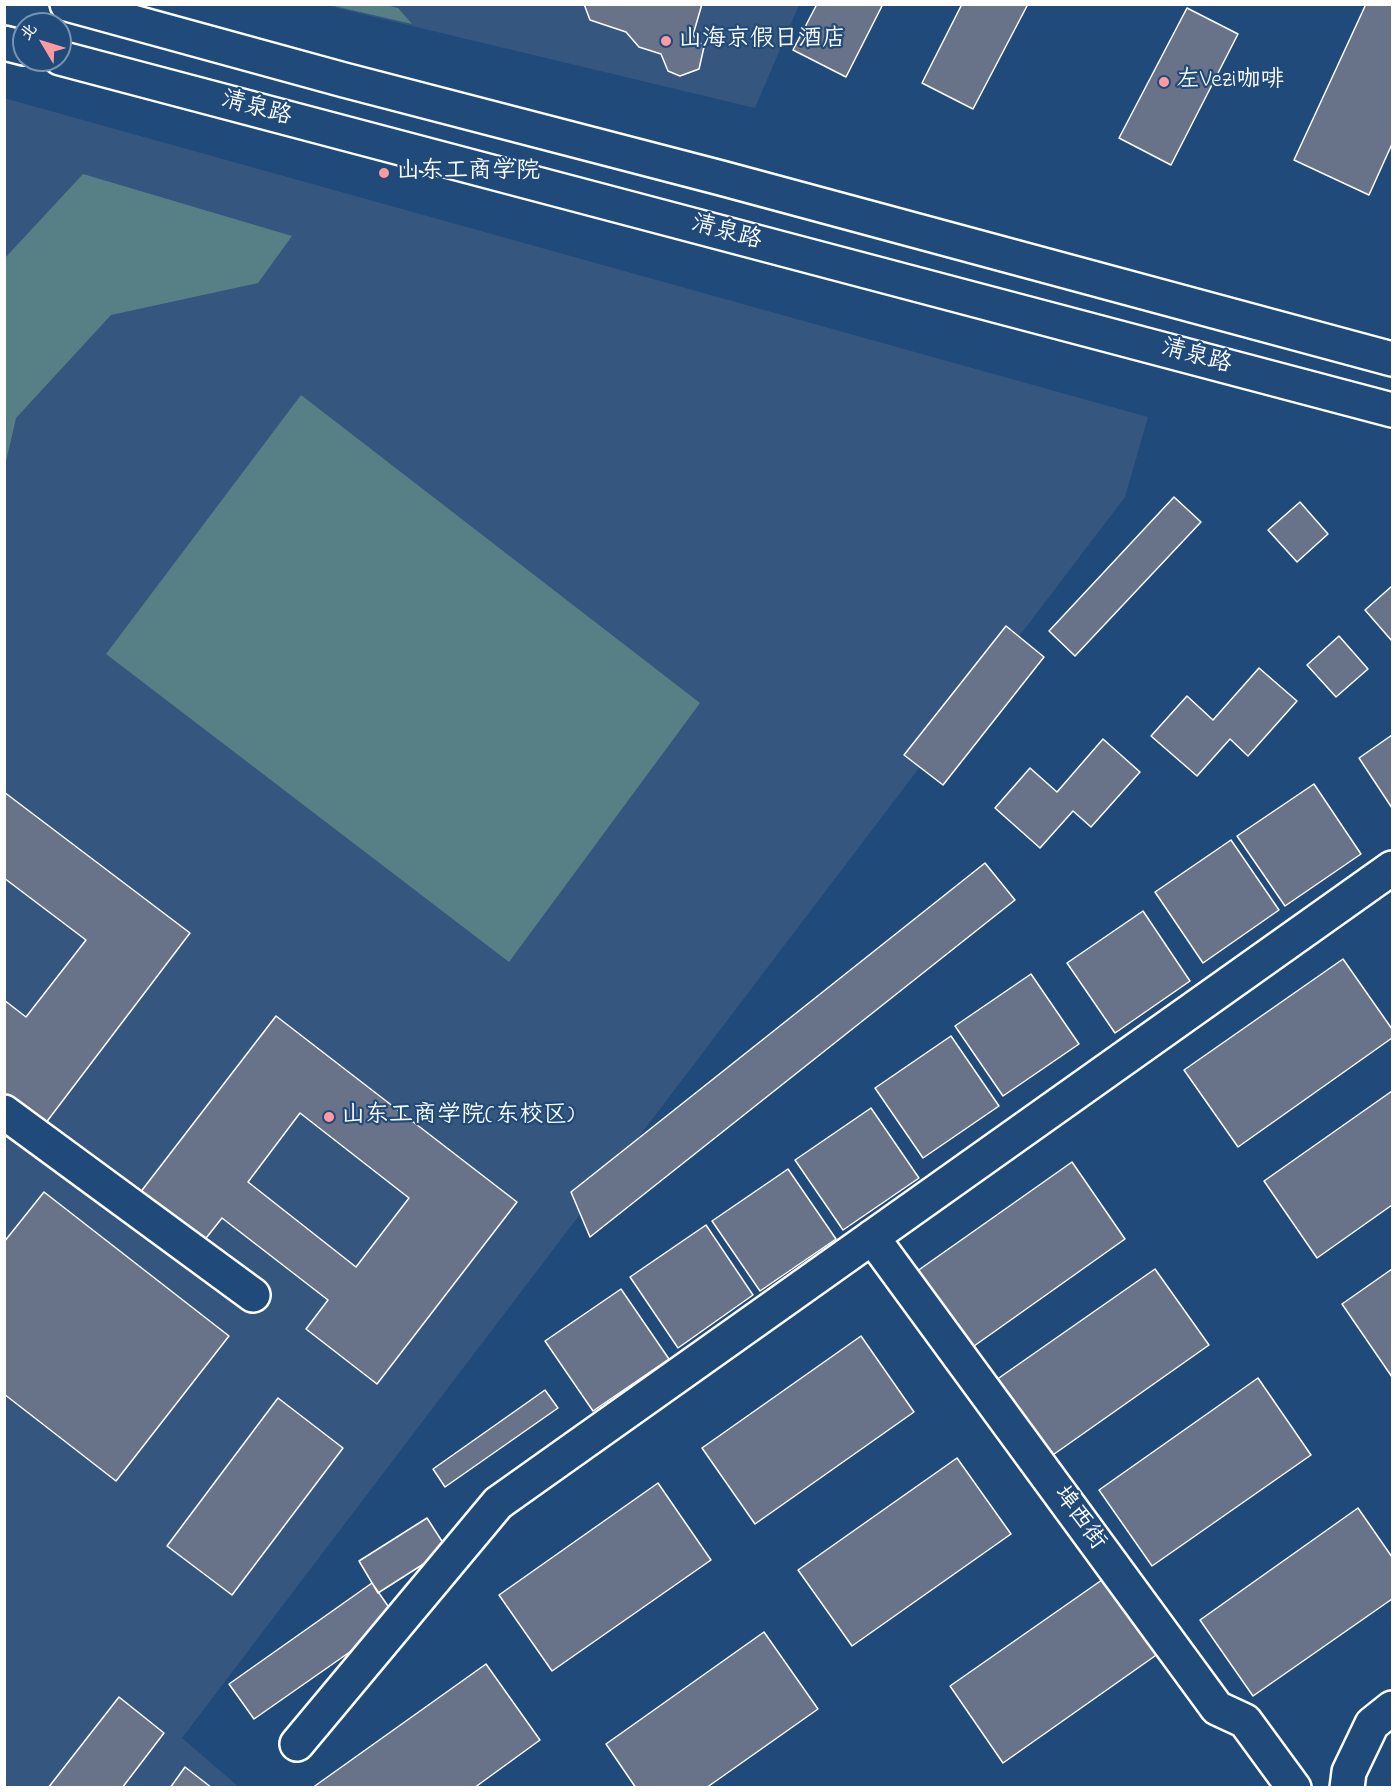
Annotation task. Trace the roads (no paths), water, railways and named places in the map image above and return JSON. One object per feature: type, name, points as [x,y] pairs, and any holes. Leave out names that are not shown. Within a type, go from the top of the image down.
[{"type":"main road","name":"清泉路","points":[[67,4],[1392,359]]},
{"type":"main road","name":"清泉路","points":[[72,61],[1392,410]]},
{"type":"main road","points":[[297,1744],[498,1503],[1392,868]]},
{"type":"main road","points":[[4,1112],[253,1295]]},
{"type":"main road","name":"埠西街","points":[[872,1238],[1217,1708],[1245,1721],[1294,1788]]},
{"type":"main road","points":[[1347,1788],[1349,1772],[1372,1724],[1392,1708]]},
{"type":"place","name":"山海京假日酒店","points":[[666,41]]},
{"type":"place","name":"左Vezi咖啡","points":[[1164,82]]},
{"type":"place","name":"山东工商学院","points":[[384,173]]},
{"type":"place","name":"山东工商学院(东校区)","points":[[329,1117]]}]
